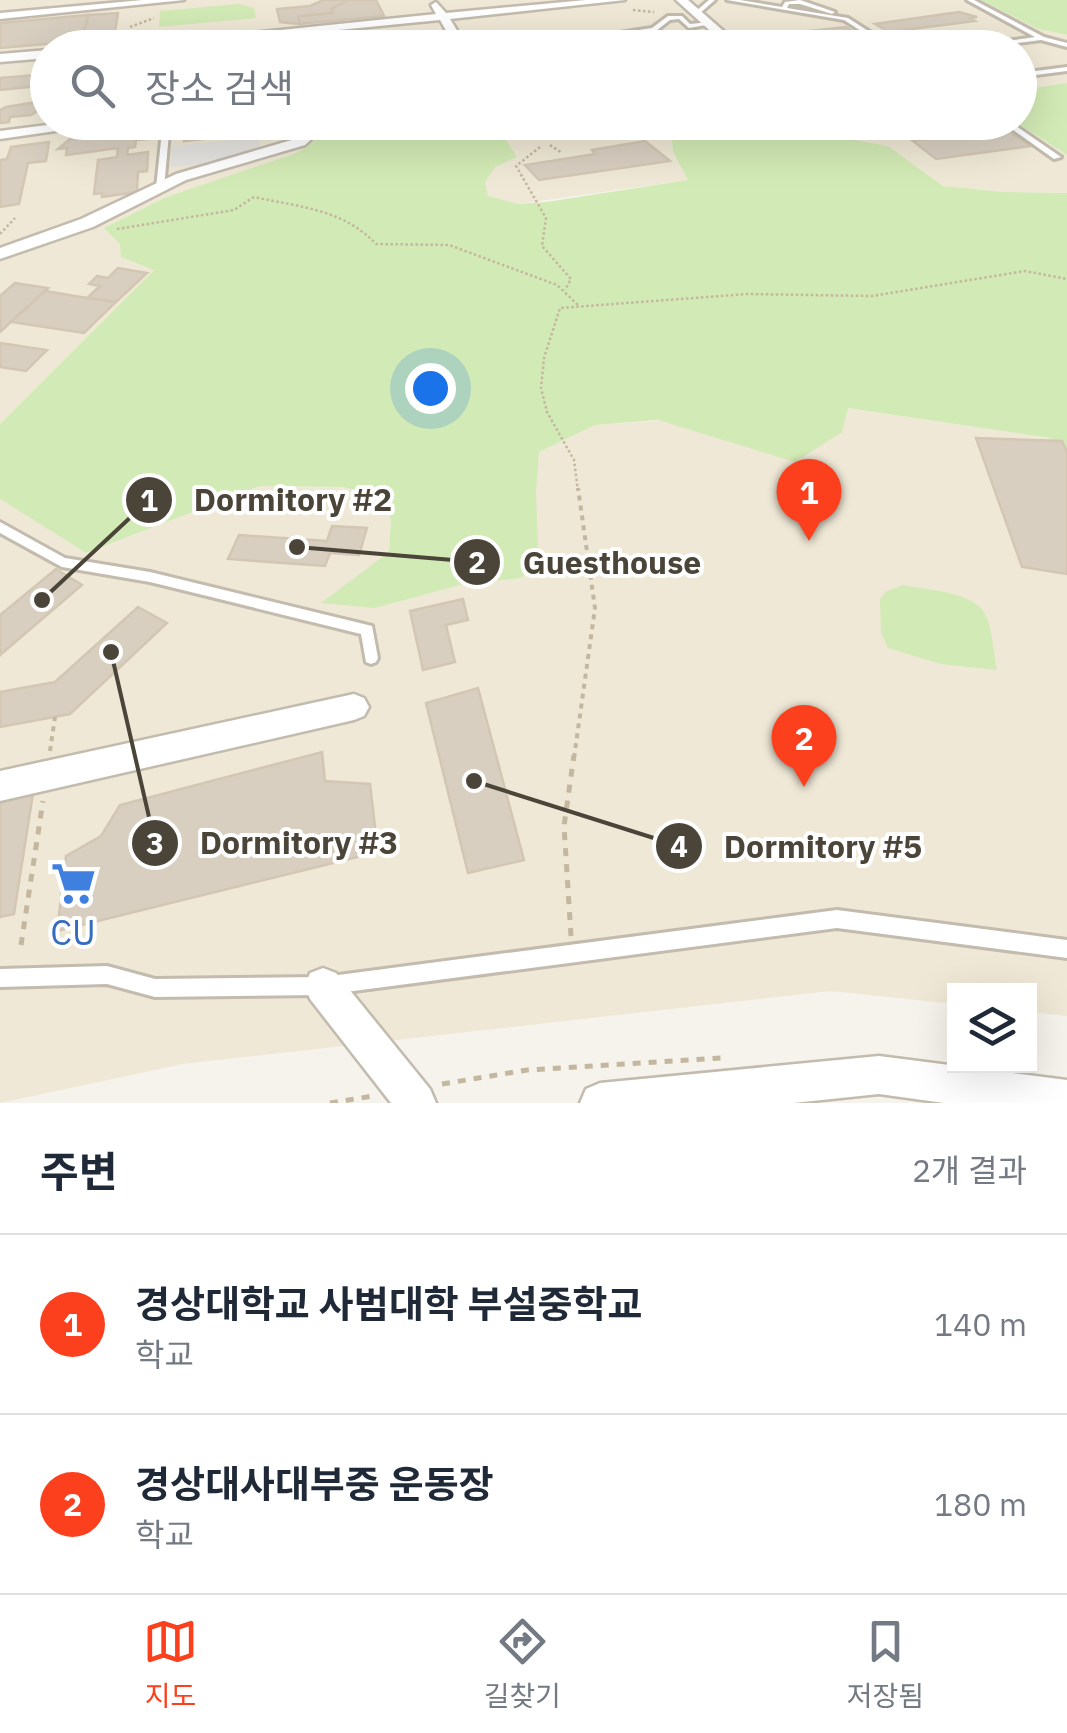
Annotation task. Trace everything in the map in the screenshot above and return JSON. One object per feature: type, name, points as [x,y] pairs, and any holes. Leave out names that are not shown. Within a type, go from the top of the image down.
[{"type":"street","points":[[0,16],[179,0]]},
{"type":"street","points":[[433,0],[452,30]]},
{"type":"street","points":[[681,0],[717,30]]},
{"type":"street","points":[[307,30],[624,4]]},
{"type":"street","points":[[0,58],[30,56]]},
{"type":"street","points":[[0,135],[30,131]]},
{"type":"street","points":[[0,254],[87,223],[181,178],[302,140]]},
{"type":"street","points":[[0,786],[48,764],[354,707]]},
{"type":"street","points":[[323,986],[416,1103]]},
{"type":"street","points":[[600,1103],[879,1074],[1067,1100]]},
{"type":"lane","points":[[654,30],[668,18],[698,14],[712,0]]},
{"type":"lane","points":[[730,0],[846,19],[863,30]]},
{"type":"lane","points":[[970,0],[1027,30]]},
{"type":"lane","points":[[680,17],[689,26]]},
{"type":"lane","points":[[364,24],[366,30]]},
{"type":"lane","points":[[654,30],[710,24]]},
{"type":"lane","points":[[1037,35],[1067,45]]},
{"type":"lane","points":[[1037,39],[1042,38]]},
{"type":"lane","points":[[1037,72],[1067,69]]},
{"type":"lane","points":[[160,188],[165,140]]},
{"type":"lane","points":[[1032,140],[1057,157]]},
{"type":"lane","points":[[0,527],[62,562],[150,577],[367,630],[371,658]]},
{"type":"lane","points":[[0,978],[107,975],[156,988],[261,990],[323,986],[837,918],[1067,950]]},
{"type":"path","points":[[624,4],[664,13]]},
{"type":"path","points":[[130,27],[154,18]]},
{"type":"path","points":[[550,140],[516,166],[546,218],[538,237],[543,252],[569,274],[565,290]]},
{"type":"path","points":[[115,229],[234,210],[254,197],[338,216],[358,225],[376,244],[449,245],[565,290],[578,305]]},
{"type":"path","points":[[0,233],[15,218]]},
{"type":"path","points":[[572,953],[564,826],[595,608],[574,460],[547,412],[542,388],[542,364],[560,308],[747,294],[872,296],[1025,270],[1067,279]]},
{"type":"path","points":[[21,945],[55,716]]},
{"type":"shaded area","points":[[0,0],[981,0],[1038,29],[1067,35],[1067,83],[1037,87],[1037,30],[30,30],[30,140],[315,140],[296,153],[166,197],[105,228],[155,269],[0,424]]},
{"type":"shaded area","points":[[1037,136],[1067,155],[1067,193],[943,186],[888,146],[849,140],[1037,140]]},
{"type":"shaded area","points":[[259,140],[260,149],[213,163],[170,167],[172,146]]},
{"type":"shaded area","points":[[506,140],[672,140],[673,152],[688,180],[518,204],[488,197],[485,182],[495,167],[517,157]]},
{"type":"shaded area","points":[[848,408],[1050,438],[1067,454],[1067,1016],[1037,1013],[1037,983],[947,983],[947,1003],[831,991],[183,1064],[0,1103],[0,499],[86,553],[260,486],[342,487],[382,495],[391,520],[389,552],[375,608],[460,585],[522,578],[539,452],[595,425]]},
{"type":"green space","points":[[981,0],[1067,0],[1067,35],[1038,29]]},
{"type":"green space","points":[[239,4],[254,8],[256,18],[159,27],[160,11]]},
{"type":"green space","points":[[1067,83],[1067,155],[1037,136],[1037,87]]},
{"type":"green space","points":[[315,140],[506,140],[517,157],[495,167],[485,182],[488,196],[518,204],[688,180],[673,152],[672,140],[855,140],[888,146],[943,186],[1067,193],[1067,454],[1050,438],[848,408],[842,432],[795,462],[658,420],[595,425],[539,452],[538,552],[522,578],[460,585],[375,608],[321,603],[389,552],[391,520],[382,495],[342,487],[260,486],[86,553],[0,499],[0,424],[154,270],[121,257],[120,244],[104,228],[166,197],[296,153]]},
{"type":"green space","points":[[903,585],[960,596],[979,606],[990,627],[997,670],[941,664],[888,648],[881,632],[880,599],[887,591]]},
{"type":"building","points":[[323,0],[348,0],[331,9],[333,13],[298,16],[300,24],[280,22],[277,9],[310,6]]},
{"type":"building","points":[[348,0],[376,0],[384,16],[300,24],[298,16],[333,13],[331,9]]},
{"type":"building","points":[[959,12],[977,17],[970,18],[975,21],[905,30],[886,30],[875,24]]},
{"type":"building","points":[[118,13],[115,30],[85,30],[88,15]]},
{"type":"building","points":[[88,15],[85,30],[30,30],[30,45],[0,48],[0,23]]},
{"type":"building","points":[[30,76],[30,87],[0,90],[0,78]]},
{"type":"building","points":[[30,103],[30,115],[10,117],[9,122],[0,123],[0,110]]},
{"type":"building","points":[[69,140],[136,140],[127,155],[148,152],[147,171],[138,172],[137,192],[102,197],[102,193],[94,194],[98,160],[117,157],[118,148],[66,155],[67,148],[58,149]]},
{"type":"building","points":[[1022,140],[1031,146],[936,159],[913,141]]},
{"type":"building","points":[[645,141],[670,161],[539,180],[525,165],[595,154],[592,150]]},
{"type":"building","points":[[49,142],[46,161],[28,163],[19,204],[0,207],[0,160],[7,159],[11,147]]},
{"type":"building","points":[[118,268],[147,273],[116,302],[87,298],[100,286],[89,284],[97,276],[108,278]]},
{"type":"building","points":[[15,283],[48,288],[0,332],[0,296]]},
{"type":"building","points":[[45,291],[116,302],[84,333],[11,322]]},
{"type":"building","points":[[0,343],[47,350],[26,371],[0,367]]},
{"type":"building","points":[[976,438],[1062,441],[1067,452],[1067,574],[1022,567]]},
{"type":"building","points":[[332,526],[367,528],[359,555],[330,553],[325,566],[228,559],[239,535],[327,541]]},
{"type":"building","points":[[56,569],[82,585],[0,655],[0,615]]},
{"type":"building","points":[[463,599],[468,620],[446,625],[455,662],[423,670],[410,611]]},
{"type":"building","points":[[138,607],[167,623],[70,714],[0,727],[0,692],[55,682]]},
{"type":"building","points":[[478,688],[524,860],[468,873],[426,703]]},
{"type":"building","points":[[322,752],[325,781],[370,784],[378,852],[57,931],[66,856],[101,836],[120,805]]},
{"type":"building","points":[[34,787],[14,914],[0,917],[0,796]]},
{"type":"place","name":"경상대학교 사범대학 부설중학교","points":[[809,541]]},
{"type":"place","name":"Guesthouse","points":[[297,547]]},
{"type":"place","name":"Dormitory #2","points":[[42,600]]},
{"type":"place","name":"Dormitory #3","points":[[111,652]]},
{"type":"place","name":"Dormitory #5","points":[[474,781]]},
{"type":"place","name":"경상대사대부중 운동장","points":[[804,787]]},
{"type":"place","name":"CU","points":[[73,883]]}]
